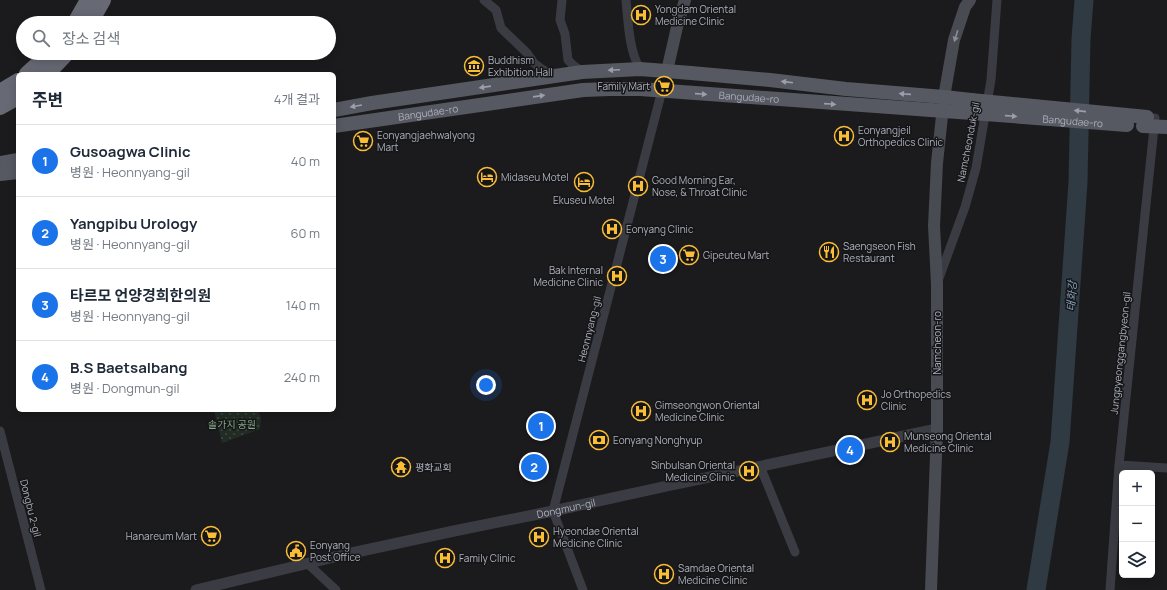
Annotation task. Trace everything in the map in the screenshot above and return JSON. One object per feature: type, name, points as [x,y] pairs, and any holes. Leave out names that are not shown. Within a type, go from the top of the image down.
[{"type":"highway","points":[[79,16],[88,0]]},
{"type":"highway","points":[[94,16],[103,0]]},
{"type":"highway","points":[[29,72],[42,60]]},
{"type":"highway","points":[[49,72],[60,60]]},
{"type":"highway","points":[[0,92],[16,82]]},
{"type":"highway","points":[[0,107],[16,98]]},
{"type":"main road","points":[[667,71],[684,0]]},
{"type":"main road","name":"Namcheon-ro","points":[[931,590],[937,429],[938,284],[934,226],[937,157],[944,97],[954,40],[965,7],[970,0]]},
{"type":"main road","name":"Bangudae-ro","points":[[336,110],[582,72],[640,69],[944,97],[972,107]]},
{"type":"main road","name":"Bangudae-ro","points":[[336,126],[583,90],[618,89],[662,91],[942,111],[972,107]]},
{"type":"main road","points":[[972,107],[1155,122]]},
{"type":"main road","points":[[0,163],[16,160]]},
{"type":"main road","points":[[0,174],[16,172]]},
{"type":"street","points":[[484,0],[496,10],[502,28],[527,53],[534,64],[543,70],[558,76]]},
{"type":"street","points":[[562,0],[560,20],[565,34],[568,60],[582,72]]},
{"type":"street","points":[[626,0],[633,52],[635,61],[640,69]]},
{"type":"street","name":"Namcheonduk-gil","points":[[938,284],[965,207],[976,168],[991,80],[997,0]]},
{"type":"street","name":"Heonnyang-gil","points":[[553,511],[667,71]]},
{"type":"street","name":"Jungpyeonggangbyeon-gil","points":[[1110,590],[1119,465],[1155,122]]},
{"type":"street","name":"Dongmun-gil","points":[[196,590],[446,532],[553,511],[937,429]]},
{"type":"street","name":"Dongbu 2-gil","points":[[0,431],[41,590]]},
{"type":"street","points":[[1119,465],[1167,468]]},
{"type":"street","points":[[760,466],[795,552]]},
{"type":"street","points":[[553,511],[583,590]]},
{"type":"street","points":[[308,564],[336,590]]},
{"type":"green space","name":"솔가지 공원","points":[[214,412],[259,412],[261,418],[260,429],[222,443]]},
{"type":"waterway","name":"태화강","points":[[1036,590],[1060,442],[1078,182],[1081,39],[1084,0]]},
{"type":"place","name":"Yongdam Oriental Medicine Clinic","points":[[641,15]]},
{"type":"place","name":"Buddhism Exhibition Hall","points":[[474,66]]},
{"type":"place","name":"Family Mart","points":[[664,86]]},
{"type":"place","name":"Eonyangjeil Orthopedics Clinic","points":[[844,136]]},
{"type":"place","name":"Eonyangjaehwalyong Mart","points":[[363,141]]},
{"type":"place","name":"Midaseu Motel","points":[[487,177]]},
{"type":"place","name":"Ekuseu Motel","points":[[584,182]]},
{"type":"place","name":"Good Morning Ear, Nose, & Throat Clinic","points":[[638,186]]},
{"type":"place","name":"Eonyang Clinic","points":[[612,229]]},
{"type":"place","name":"Saengseon Fish Restaurant","points":[[829,252]]},
{"type":"place","name":"Gipeuteu Mart","points":[[689,255]]},
{"type":"place","name":"타르모 언양경희한의원","points":[[663,259]]},
{"type":"place","name":"Bak Internal Medicine Clinic","points":[[617,276]]},
{"type":"place","name":"Jo Orthopedics Clinic","points":[[867,400]]},
{"type":"place","name":"Gimseongwon Oriental Medicine Clinic","points":[[641,411]]},
{"type":"place","name":"Gusoagwa Clinic","points":[[541,426]]},
{"type":"place","name":"Eonyang Nonghyup","points":[[599,440]]},
{"type":"place","name":"Munseong Oriental Medicine Clinic","points":[[890,442]]},
{"type":"place","name":"B.S Baetsalbang","points":[[850,450]]},
{"type":"place","name":"평화교회","points":[[401,467]]},
{"type":"place","name":"Yangpibu Urology","points":[[534,467]]},
{"type":"place","name":"Sinbulsan Oriental Medicine Clinic","points":[[749,471]]},
{"type":"place","name":"Hanareum Mart","points":[[211,536]]},
{"type":"place","name":"Hyeondae Oriental Medicine Clinic","points":[[539,537]]},
{"type":"place","name":"Eonyang Post Office","points":[[296,551]]},
{"type":"place","name":"Family Clinic","points":[[445,558]]},
{"type":"place","name":"Samdae Oriental Medicine Clinic","points":[[664,574]]}]
